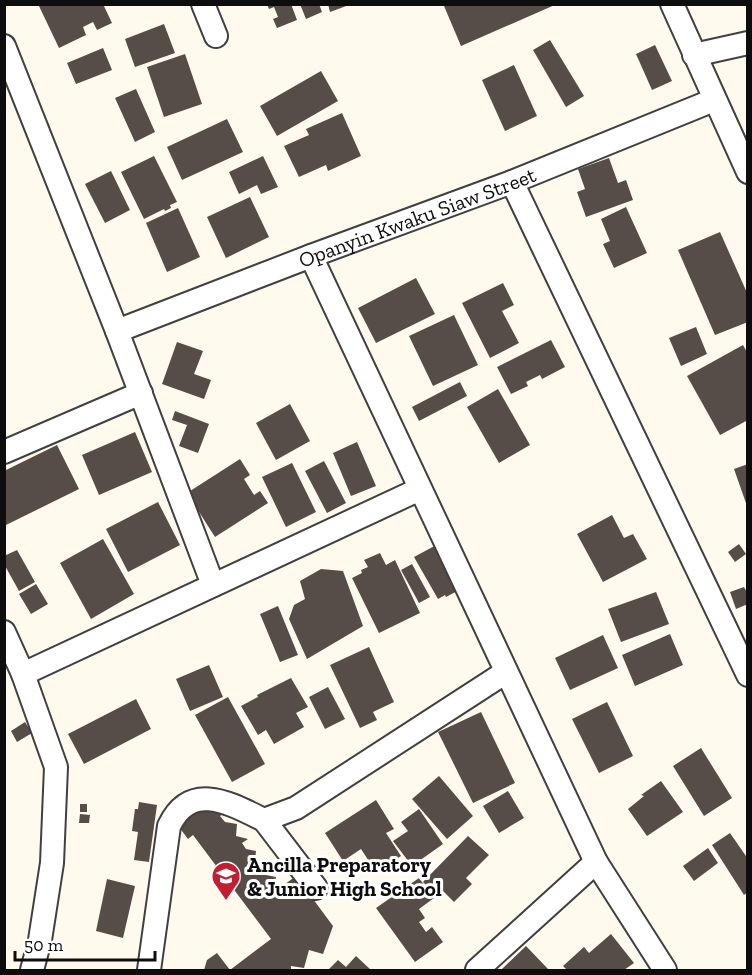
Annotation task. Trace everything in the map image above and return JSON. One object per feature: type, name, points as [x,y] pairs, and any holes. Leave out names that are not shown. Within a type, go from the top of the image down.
[{"type":"street","points":[[203,4],[216,36]]},
{"type":"street","points":[[672,4],[747,172]]},
{"type":"street","points":[[694,55],[747,43]]},
{"type":"street","points":[[4,46],[117,331],[213,585]]},
{"type":"street","name":"Opanyin Kwaku Siaw Street","points":[[117,331],[310,256],[512,182],[714,100]]},
{"type":"street","points":[[512,182],[747,675]]},
{"type":"street","points":[[310,256],[596,862],[665,970]]},
{"type":"street","points":[[4,452],[141,393]]},
{"type":"street","points":[[23,674],[420,489]]},
{"type":"street","points":[[4,632],[23,674],[56,768],[52,863],[40,940],[32,970]]},
{"type":"street","points":[[264,820],[296,808],[506,672]]},
{"type":"street","points":[[149,970],[169,826],[173,818],[187,804],[202,798],[227,803],[264,820],[316,888]]},
{"type":"street","points":[[477,970],[596,862]]},
{"type":"building","points":[[42,4],[103,4],[112,23],[97,30],[93,22],[83,27],[86,35],[59,48],[39,6]]},
{"type":"building","points":[[267,4],[291,4],[297,20],[277,28],[273,19],[278,17],[274,7],[269,9]]},
{"type":"building","points":[[300,4],[319,4],[322,12],[306,19]]},
{"type":"building","points":[[328,4],[349,4],[349,5],[330,12]]},
{"type":"building","points":[[448,4],[557,4],[461,46],[444,6]]},
{"type":"building","points":[[164,24],[175,53],[135,67],[125,39]]},
{"type":"building","points":[[550,40],[584,96],[566,107],[533,50]]},
{"type":"building","points":[[655,45],[672,81],[652,90],[636,54]]},
{"type":"building","points":[[103,48],[112,70],[76,84],[67,63]]},
{"type":"building","points":[[185,54],[202,104],[164,117],[147,67]]},
{"type":"building","points":[[514,65],[537,116],[505,131],[482,80]]},
{"type":"building","points":[[321,71],[338,101],[277,136],[260,106]]},
{"type":"building","points":[[136,89],[155,132],[135,142],[115,98]]},
{"type":"building","points":[[342,113],[361,156],[328,171],[326,165],[299,177],[284,146],[309,135],[306,129]]},
{"type":"building","points":[[227,119],[243,152],[182,180],[167,147]]},
{"type":"building","points":[[154,156],[177,202],[170,205],[171,208],[144,219],[121,172]]},
{"type":"building","points":[[263,156],[278,187],[261,194],[257,185],[239,194],[229,172]]},
{"type":"building","points":[[609,158],[618,183],[626,180],[633,200],[586,217],[577,192],[585,189],[578,169]]},
{"type":"building","points":[[111,171],[130,210],[105,223],[85,184]]},
{"type":"building","points":[[250,197],[269,237],[226,258],[207,217]]},
{"type":"building","points":[[626,207],[647,253],[614,268],[603,244],[610,241],[601,219]]},
{"type":"building","points":[[178,208],[200,257],[167,272],[146,223]]},
{"type":"building","points":[[720,232],[748,295],[748,322],[715,335],[678,250]]},
{"type":"building","points":[[416,278],[435,314],[376,343],[358,308]]},
{"type":"building","points":[[503,283],[514,305],[502,311],[519,343],[490,358],[462,303]]},
{"type":"building","points":[[454,315],[478,365],[433,386],[409,336]]},
{"type":"building","points":[[696,327],[707,354],[681,366],[669,338]]},
{"type":"building","points":[[551,340],[565,367],[542,379],[540,375],[526,382],[528,386],[511,394],[497,367]]},
{"type":"building","points":[[177,342],[203,351],[194,374],[211,380],[204,399],[162,384]]},
{"type":"building","points":[[743,345],[748,354],[748,420],[720,435],[687,376]]},
{"type":"building","points":[[460,382],[467,396],[419,421],[412,407]]},
{"type":"building","points":[[498,389],[530,445],[499,463],[467,407]]},
{"type":"building","points":[[290,404],[310,441],[276,460],[256,423]]},
{"type":"building","points":[[175,411],[209,424],[198,453],[179,446],[187,425],[172,420]]},
{"type":"building","points":[[135,432],[152,472],[99,495],[82,455]]},
{"type":"building","points":[[357,442],[376,486],[351,496],[333,453]]},
{"type":"building","points":[[57,445],[79,489],[4,526],[4,471]]},
{"type":"building","points":[[240,459],[250,475],[244,479],[254,495],[260,491],[268,503],[215,537],[187,493]]},
{"type":"building","points":[[324,461],[346,503],[327,513],[305,471]]},
{"type":"building","points":[[292,463],[316,512],[286,527],[262,477]]},
{"type":"building","points":[[748,464],[748,506],[747,506],[734,469]]},
{"type":"building","points":[[158,502],[180,545],[128,572],[106,529]]},
{"type":"building","points":[[612,515],[624,538],[633,534],[647,559],[603,582],[577,534]]},
{"type":"building","points":[[103,539],[134,594],[91,619],[60,563]]},
{"type":"building","points":[[440,543],[465,587],[438,599],[414,557]]},
{"type":"building","points":[[739,544],[746,554],[735,562],[728,552]]},
{"type":"building","points":[[17,550],[35,582],[19,591],[4,564],[4,556]]},
{"type":"building","points":[[380,553],[386,565],[395,560],[420,613],[379,633],[352,578],[368,567],[364,560]]},
{"type":"building","points":[[412,564],[430,597],[419,603],[401,570]]},
{"type":"building","points":[[321,569],[343,571],[363,626],[307,659],[289,619],[294,605],[305,599],[300,581]]},
{"type":"building","points":[[36,584],[48,604],[31,614],[19,594]]},
{"type":"building","points":[[744,587],[748,594],[748,604],[736,609],[730,592]]},
{"type":"building","points":[[656,592],[669,624],[621,642],[608,609]]},
{"type":"building","points":[[278,606],[298,655],[280,662],[260,614]]},
{"type":"building","points":[[670,634],[683,665],[635,686],[622,655]]},
{"type":"building","points":[[603,635],[618,668],[570,690],[555,658]]},
{"type":"building","points":[[369,647],[394,702],[373,712],[377,720],[360,728],[330,665]]},
{"type":"building","points":[[209,665],[223,697],[190,711],[176,679]]},
{"type":"building","points":[[291,678],[308,707],[296,713],[304,727],[274,744],[266,730],[258,735],[241,706]]},
{"type":"building","points":[[328,687],[345,719],[325,729],[309,697]]},
{"type":"building","points":[[228,697],[265,764],[232,782],[195,715]]},
{"type":"building","points":[[136,699],[151,729],[84,764],[68,734]]},
{"type":"building","points":[[607,702],[633,756],[599,773],[572,719]]},
{"type":"building","points":[[481,712],[515,783],[473,803],[438,732]]},
{"type":"building","points":[[25,722],[32,733],[17,742],[11,731]]},
{"type":"building","points":[[701,748],[732,798],[704,816],[673,766]]},
{"type":"building","points":[[439,776],[473,816],[447,839],[412,799]]},
{"type":"building","points":[[661,781],[683,812],[647,836],[628,809],[644,796],[641,795]]},
{"type":"building","points":[[508,791],[524,818],[499,833],[483,806]]},
{"type":"building","points":[[376,800],[394,829],[386,833],[401,856],[376,872],[361,849],[343,861],[325,833]]},
{"type":"building","points":[[139,802],[157,805],[149,862],[134,860],[138,832],[132,831],[135,809],[138,809]]},
{"type":"building","points":[[80,804],[87,804],[87,812],[80,812]]},
{"type":"building","points":[[201,804],[227,811],[220,816],[225,822],[237,824],[236,836],[248,839],[242,843],[246,849],[256,851],[255,861],[268,866],[266,875],[276,877],[274,885],[277,890],[296,876],[333,926],[323,954],[309,950],[304,968],[291,966],[291,970],[230,970],[271,939],[193,835],[188,839],[176,823]]},
{"type":"building","points":[[419,809],[443,844],[412,866],[393,841],[408,831],[401,822]]},
{"type":"building","points":[[80,814],[90,815],[89,823],[79,823]]},
{"type":"building","points":[[730,833],[748,859],[748,892],[744,895],[712,845]]},
{"type":"building","points":[[468,836],[489,855],[466,878],[472,884],[454,902],[438,886],[433,892],[423,882]]},
{"type":"building","points":[[708,848],[718,863],[694,881],[683,866]]},
{"type":"building","points":[[419,878],[434,898],[419,909],[425,918],[419,922],[426,932],[432,927],[443,942],[415,962],[376,908]]},
{"type":"building","points":[[107,879],[135,886],[123,938],[96,931]]},
{"type":"building","points":[[611,934],[634,963],[624,970],[567,970],[563,966],[584,947],[589,953]]},
{"type":"building","points":[[526,946],[549,970],[501,970]]},
{"type":"building","points":[[217,953],[230,970],[204,970],[207,960]]},
{"type":"building","points":[[356,956],[371,970],[328,970],[338,960],[346,967]]},
{"type":"place","name":"Ancilla Preparatory & Junior High School","points":[[226,902]]}]
